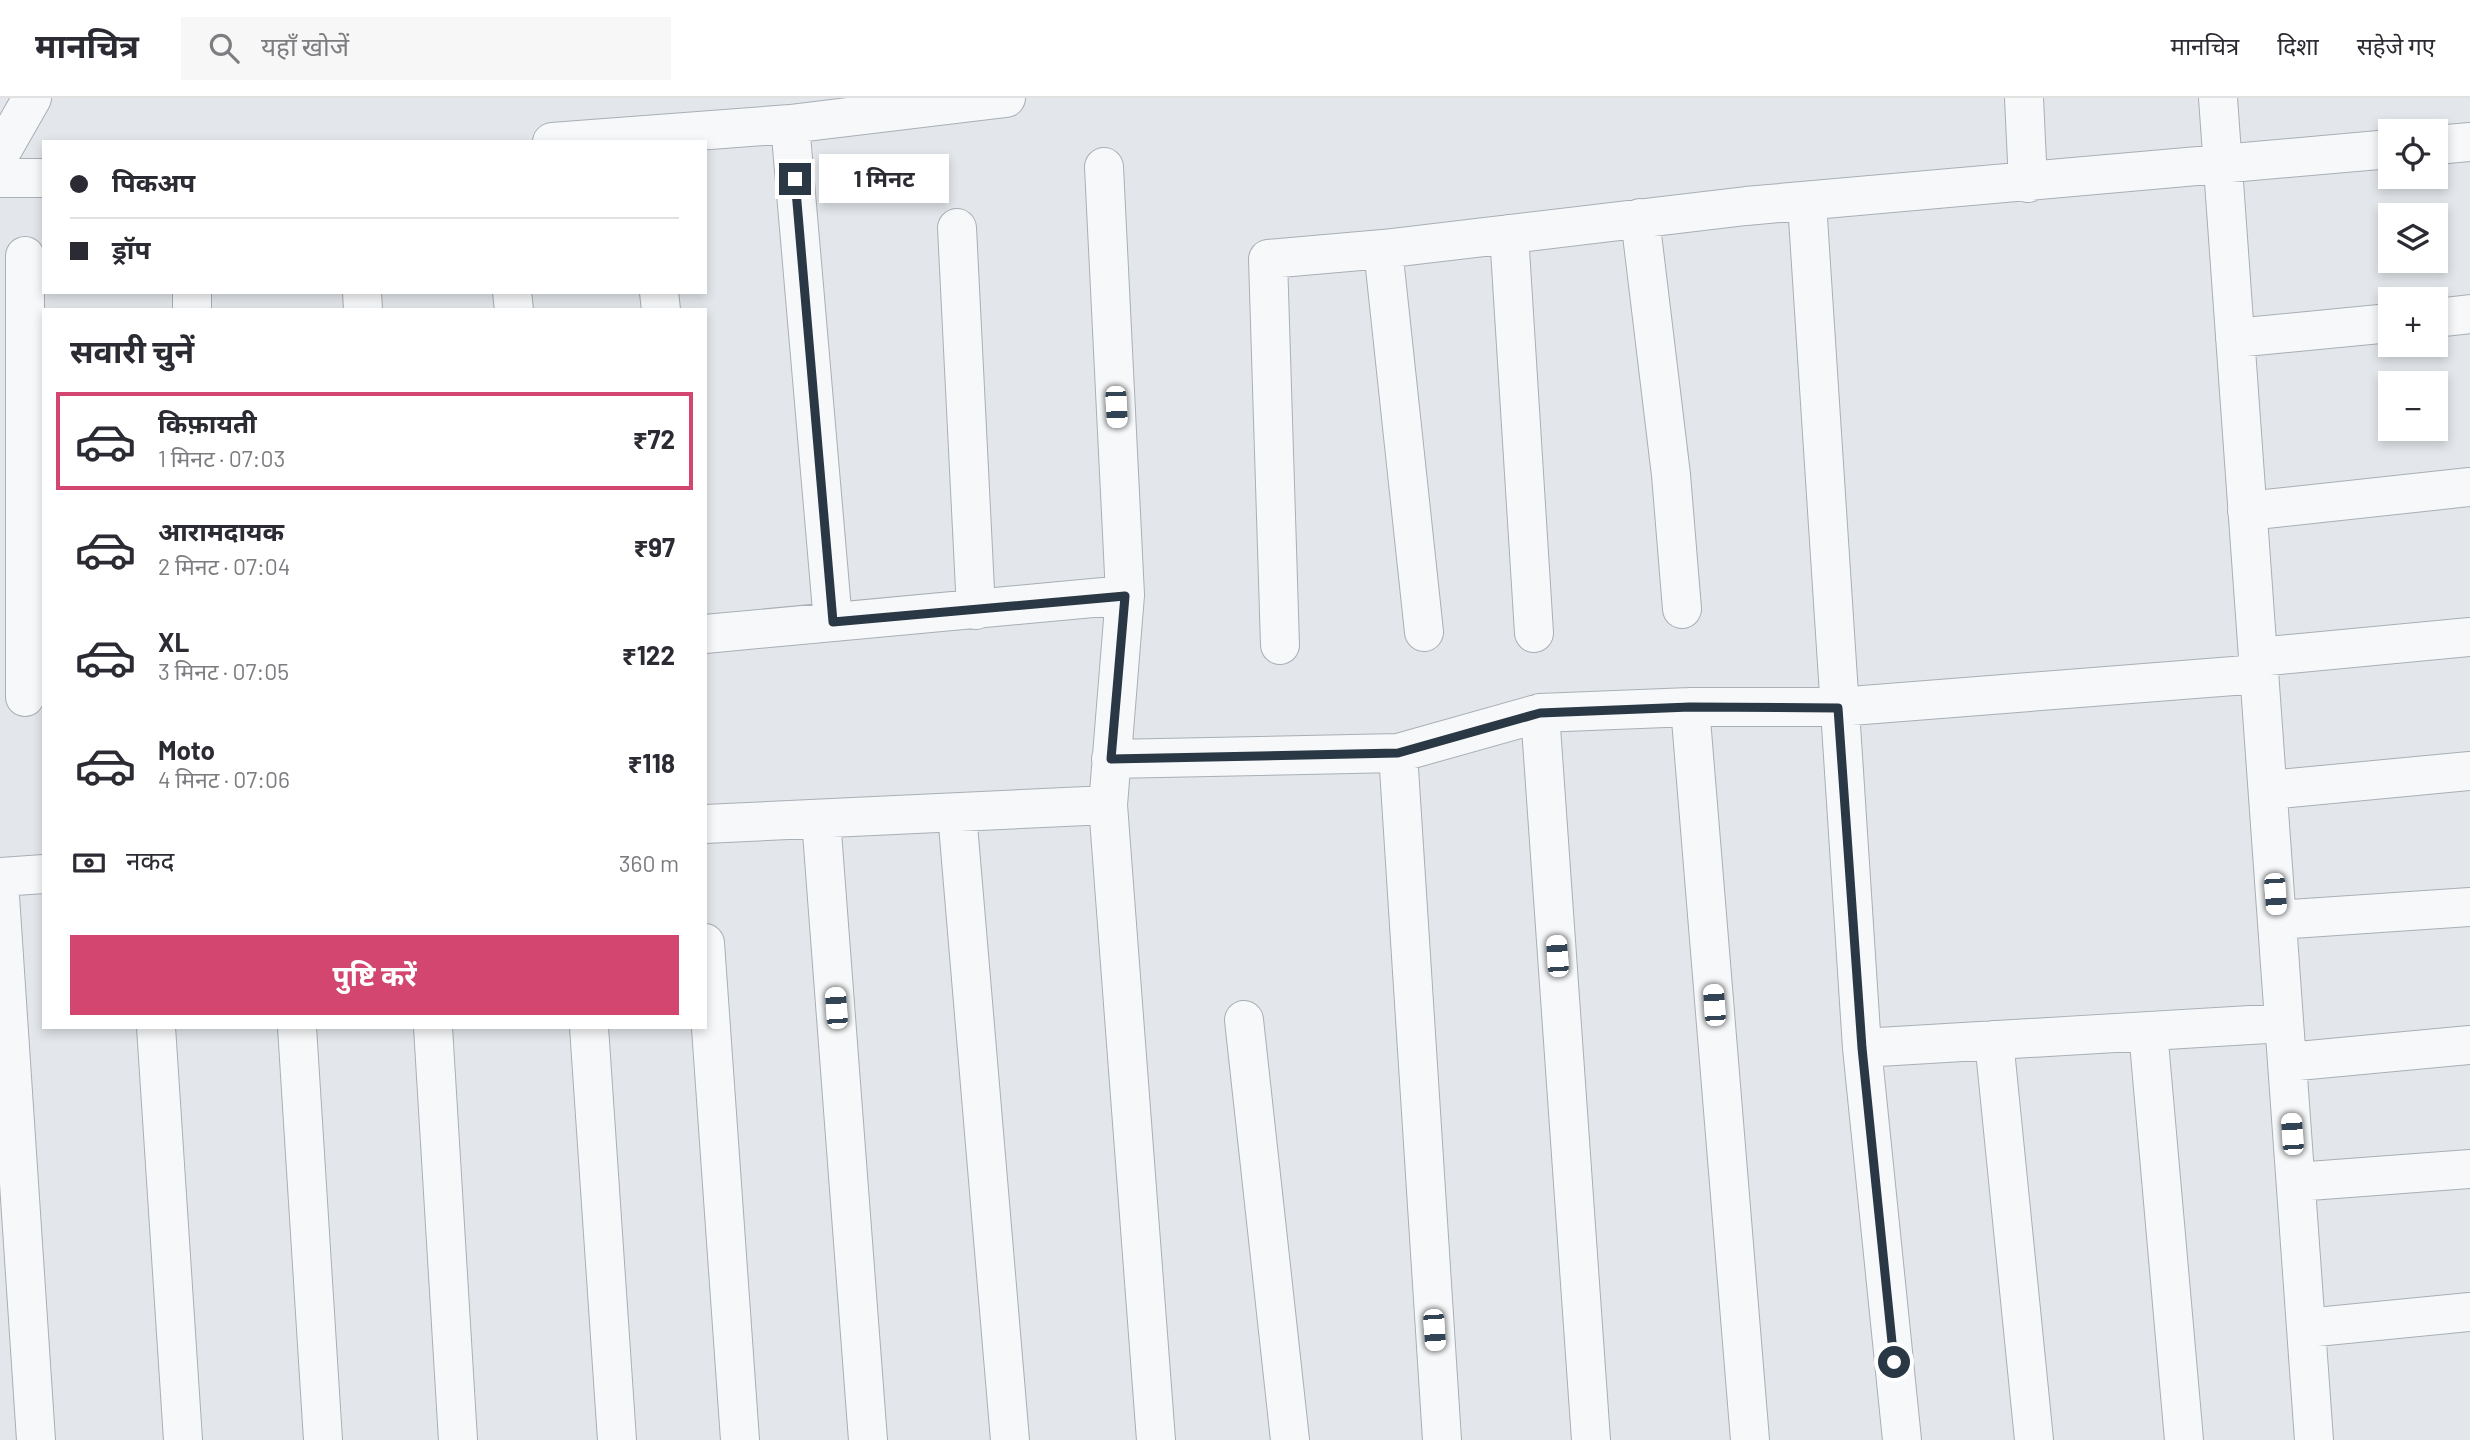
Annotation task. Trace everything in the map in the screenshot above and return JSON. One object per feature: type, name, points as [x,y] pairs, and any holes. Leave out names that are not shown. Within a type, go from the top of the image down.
[{"type":"street","points":[[0,154],[31,98]]},
{"type":"street","points":[[578,140],[790,124],[1006,98]]},
{"type":"street","points":[[2024,98],[2028,183]]},
{"type":"street","points":[[2218,98],[2314,1440]]},
{"type":"street","points":[[790,124],[833,622]]},
{"type":"street","points":[[2448,144],[2470,142]]},
{"type":"street","points":[[1280,645],[1268,259],[1383,249],[1640,218],[2378,150]]},
{"type":"street","points":[[1104,167],[1125,596],[1108,805],[1156,1440]]},
{"type":"street","points":[[0,178],[42,178]]},
{"type":"street","points":[[1807,203],[1862,1048],[1902,1440]]},
{"type":"street","points":[[1640,218],[1671,475],[1682,610]]},
{"type":"street","points":[[957,228],[976,610]]},
{"type":"street","points":[[1509,234],[1534,633]]},
{"type":"street","points":[[1383,249],[1424,632]]},
{"type":"street","points":[[23,697],[25,256]]},
{"type":"street","points":[[2448,317],[2470,314]]},
{"type":"street","points":[[2235,338],[2378,324]]},
{"type":"street","points":[[2248,511],[2470,487]]},
{"type":"street","points":[[707,634],[1125,596]]},
{"type":"street","points":[[1111,759],[1398,753],[1540,713],[1690,707],[1838,708],[2259,665],[2470,636]]},
{"type":"street","points":[[1690,707],[1750,1440]]},
{"type":"street","points":[[1540,713],[1591,1440]]},
{"type":"street","points":[[1398,753],[1441,1440]]},
{"type":"street","points":[[2268,790],[2470,771]]},
{"type":"street","points":[[707,824],[1108,805]]},
{"type":"street","points":[[957,813],[1010,1440]]},
{"type":"street","points":[[821,819],[868,1440]]},
{"type":"street","points":[[0,877],[42,874]]},
{"type":"street","points":[[0,896],[36,1440]]},
{"type":"street","points":[[2277,920],[2470,906]]},
{"type":"street","points":[[707,971],[740,1440]]},
{"type":"street","points":[[1244,1020],[1290,1440]]},
{"type":"street","points":[[1862,1048],[2284,1023]]},
{"type":"street","points":[[156,1029],[183,1440]]},
{"type":"street","points":[[297,1029],[323,1440]]},
{"type":"street","points":[[433,1029],[458,1440]]},
{"type":"street","points":[[589,1029],[617,1440]]},
{"type":"street","points":[[2148,1031],[2184,1440]]},
{"type":"street","points":[[1994,1040],[2034,1440]]},
{"type":"street","points":[[2287,1062],[2470,1045]]},
{"type":"street","points":[[2296,1182],[2470,1169]]},
{"type":"street","points":[[2306,1328],[2470,1312]]},
{"type":"route","points":[[795,179],[833,622],[1125,596],[1111,759],[1398,753],[1540,713],[1690,707],[1838,708],[1862,1048],[1894,1362]]}]
